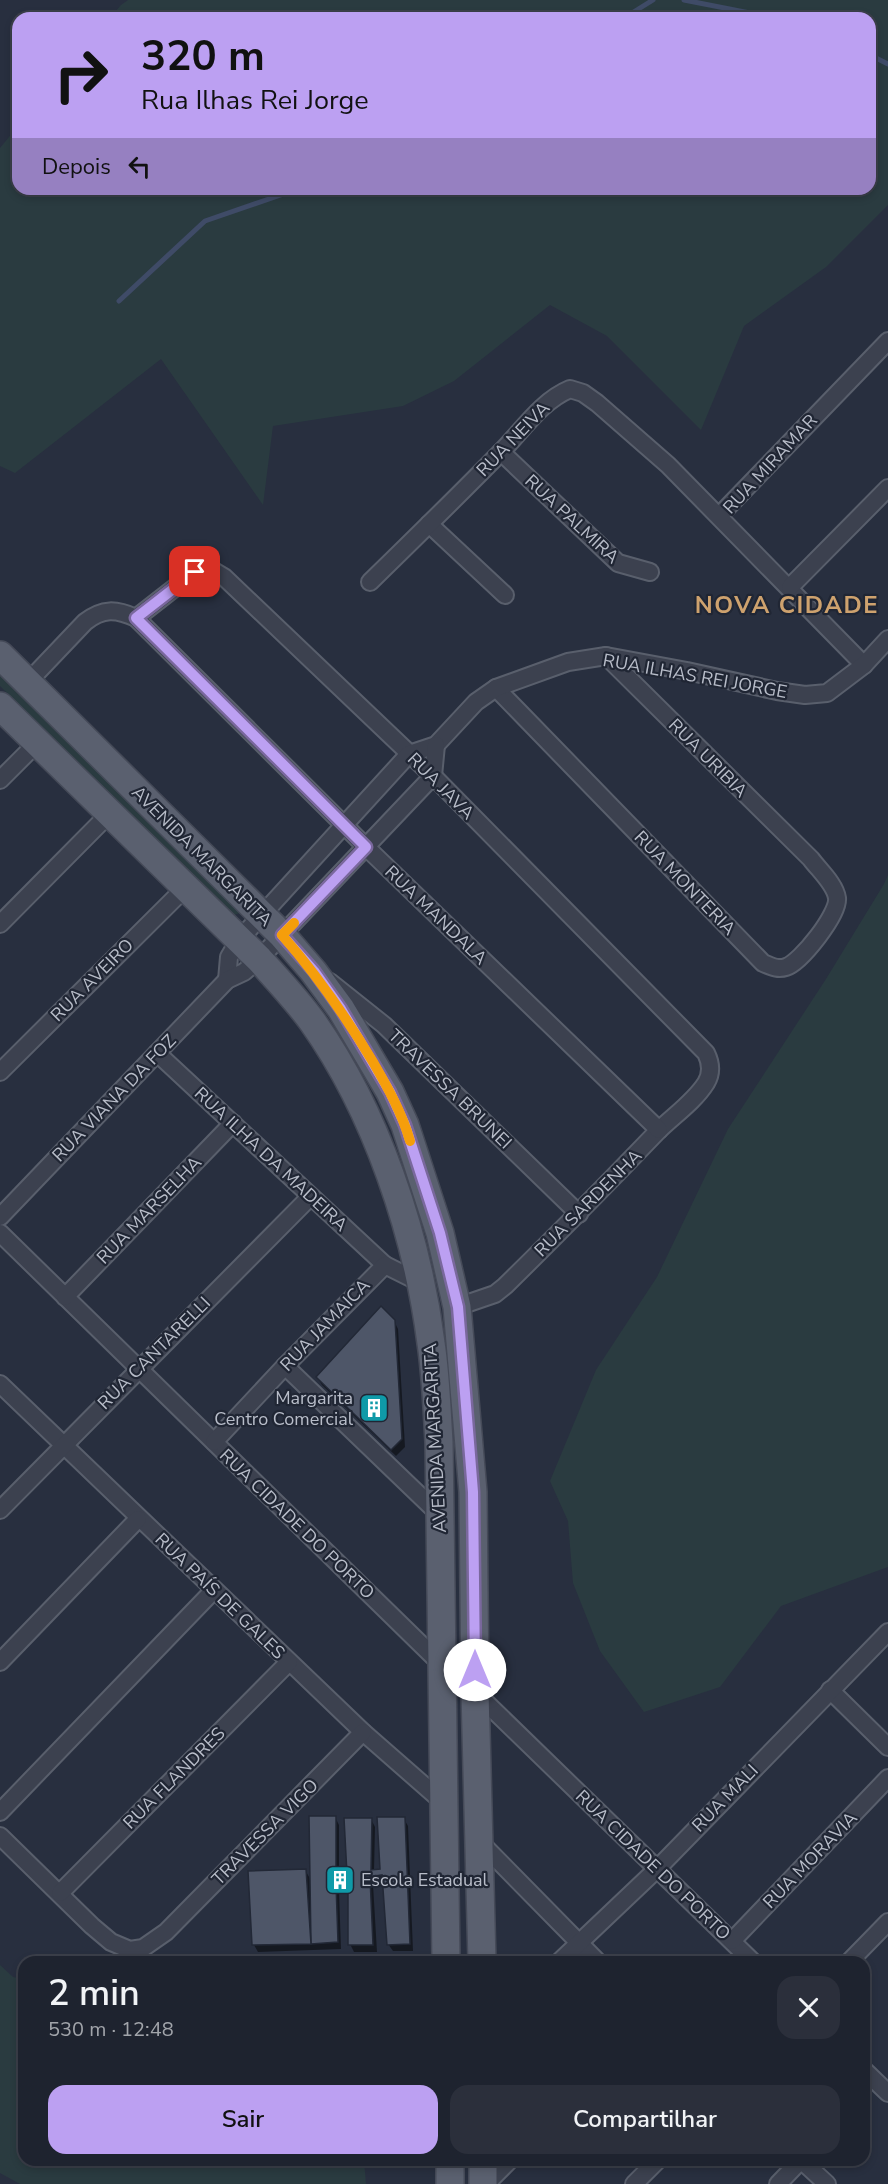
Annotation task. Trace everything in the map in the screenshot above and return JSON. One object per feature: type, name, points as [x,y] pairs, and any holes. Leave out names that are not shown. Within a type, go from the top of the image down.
[{"type":"main road","name":"AVENIDA MARGARITA","points":[[0,656],[282,935],[314,971],[341,1009],[390,1092],[405,1125],[440,1233],[458,1307],[473,1492],[475,1692],[482,1956]]},
{"type":"main road","name":"AVENIDA MARGARITA","points":[[0,706],[259,959],[311,1020],[329,1047],[366,1116],[390,1177],[421,1283],[436,1383],[446,1956]]},
{"type":"main road","points":[[450,2166],[450,2184]]},
{"type":"main road","points":[[483,2166],[484,2184]]},
{"type":"street","name":"RUA MIRAMAR","points":[[864,664],[719,516],[888,341]]},
{"type":"street","name":"RUA NEIVA","points":[[370,582],[544,406],[557,394],[570,389],[583,393],[606,411],[668,465],[719,516]]},
{"type":"street","name":"RUA PALMIRA","points":[[501,452],[618,563],[650,572]]},
{"type":"street","points":[[790,587],[888,488]]},
{"type":"street","points":[[429,524],[505,595]]},
{"type":"street","name":"RUA JAVA","points":[[136,618],[195,572],[214,571],[224,577],[433,776],[706,1053],[710,1062],[707,1082]]},
{"type":"street","name":"RUA MANDALA","points":[[27,682],[95,614],[108,610],[119,611],[136,618],[343,825],[659,1130]]},
{"type":"street","name":"RUA ILHAS REI JORGE","points":[[436,746],[476,702],[496,688],[568,662],[606,656],[805,695],[827,693],[864,664],[888,639]]},
{"type":"street","name":"RUA URIBIA","points":[[606,656],[810,859]]},
{"type":"street","name":"RUA MONTERIA","points":[[496,688],[741,941],[764,963],[775,968],[785,967],[795,962],[826,925],[836,909],[837,897],[832,886],[810,859]]},
{"type":"street","points":[[0,780],[37,743]]},
{"type":"street","points":[[227,980],[229,957],[239,940],[409,754],[436,746],[433,776],[259,959]]},
{"type":"street","points":[[0,924],[110,813]]},
{"type":"street","name":"RUA AVEIRO","points":[[0,1072],[185,888]]},
{"type":"street","name":"RUA VIANA DA FOZ","points":[[0,1217],[227,980],[244,972],[259,959]]},
{"type":"street","name":"TRAVESSA BRUNEI","points":[[314,971],[384,1025],[579,1214]]},
{"type":"street","name":"RUA ILHA DA MADEIRA","points":[[157,1053],[309,1197],[385,1265]]},
{"type":"street","name":"RUA SARDENHA","points":[[458,1307],[495,1294],[579,1214],[659,1130],[694,1098],[707,1082]]},
{"type":"street","name":"RUA MARSELHA","points":[[64,1297],[233,1123]]},
{"type":"street","name":"RUA CANTARELLI","points":[[0,1510],[309,1197]]},
{"type":"street","name":"RUA CIDADE DO PORTO","points":[[0,1233],[441,1663]]},
{"type":"street","name":"RUA JAMAICA","points":[[214,1442],[385,1265],[421,1283]]},
{"type":"street","points":[[285,1366],[440,1515]]},
{"type":"street","name":"RUA PAÍS DE GALES","points":[[0,1384],[213,1591],[363,1732],[444,1803]]},
{"type":"street","points":[[0,1662],[138,1519]]},
{"type":"street","points":[[0,1812],[213,1591]]},
{"type":"street","name":"RUA MALI","points":[[566,1956],[657,1869],[888,1632]]},
{"type":"street","name":"RUA FLANDRES","points":[[60,1893],[289,1662]]},
{"type":"street","points":[[830,1690],[888,1747]]},
{"type":"street","name":"RUA CIDADE DO PORTO","points":[[475,1692],[747,1956]]},
{"type":"street","name":"TRAVESSA VIGO","points":[[0,1836],[111,1942],[130,1950],[143,1948],[166,1932],[363,1732]]},
{"type":"street","name":"RUA MORAVIA","points":[[732,1941],[888,1778]]},
{"type":"street","points":[[480,1842],[592,1956]]},
{"type":"street","points":[[855,1956],[888,1922]]},
{"type":"street","points":[[870,2074],[884,2083]]},
{"type":"street","points":[[484,2184],[504,2166]]},
{"type":"street","points":[[634,2184],[652,2166]]},
{"type":"street","points":[[778,2184],[795,2166]]},
{"type":"street","points":[[808,2166],[827,2184]]},
{"type":"shaded area","points":[[128,0],[888,0],[888,205],[826,267],[744,326],[701,430],[607,336],[550,305],[454,381],[403,406],[273,426],[263,505],[161,359],[15,473],[0,466],[0,148],[12,133],[12,195],[876,195],[876,12],[115,12]]},
{"type":"shaded area","points":[[0,667],[242,907],[240,913],[234,915],[0,686]]},
{"type":"shaded area","points":[[888,875],[888,1567],[781,1606],[720,1687],[644,1712],[600,1651],[573,1583],[568,1521],[550,1481],[596,1370],[657,1277],[728,1129],[826,979]]},
{"type":"shaded area","points":[[0,1965],[13,1977],[18,1978],[18,2166],[364,2166],[366,2184],[20,2184],[0,2173]]},
{"type":"building","name":"Margarita Centro Comercial","points":[[381,1306],[395,1320],[402,1439],[391,1450],[316,1377]]},
{"type":"building","name":"Escola Estadual","points":[[309,1816],[336,1816],[336,1874],[347,1874],[344,1818],[372,1818],[371,1870],[380,1869],[377,1817],[405,1817],[410,1944],[387,1945],[382,1875],[370,1877],[373,1945],[348,1945],[348,1882],[336,1884],[338,1942],[311,1944]]},
{"type":"building","points":[[306,1869],[311,1944],[252,1945],[248,1871]]},
{"type":"waterway","points":[[634,12],[653,0]]},
{"type":"waterway","points":[[684,0],[745,12]]},
{"type":"waterway","points":[[876,58],[888,64]]},
{"type":"waterway","points":[[119,301],[205,221],[281,195]]},
{"type":"slow traffic","points":[[294,923],[282,935],[314,971],[341,1009],[390,1092],[410,1141]]},
{"type":"place","name":"Margarita Centro Comercial","points":[[374,1408]]},
{"type":"place","name":"Escola Estadual","points":[[340,1880]]},
{"type":"district","name":"NOVA CIDADE","points":[[787,605]]},
{"type":"route","points":[[195,572],[136,618],[366,847],[282,935],[314,971],[341,1009],[390,1092],[405,1125],[440,1233],[458,1307],[473,1492],[475,1670]]}]
